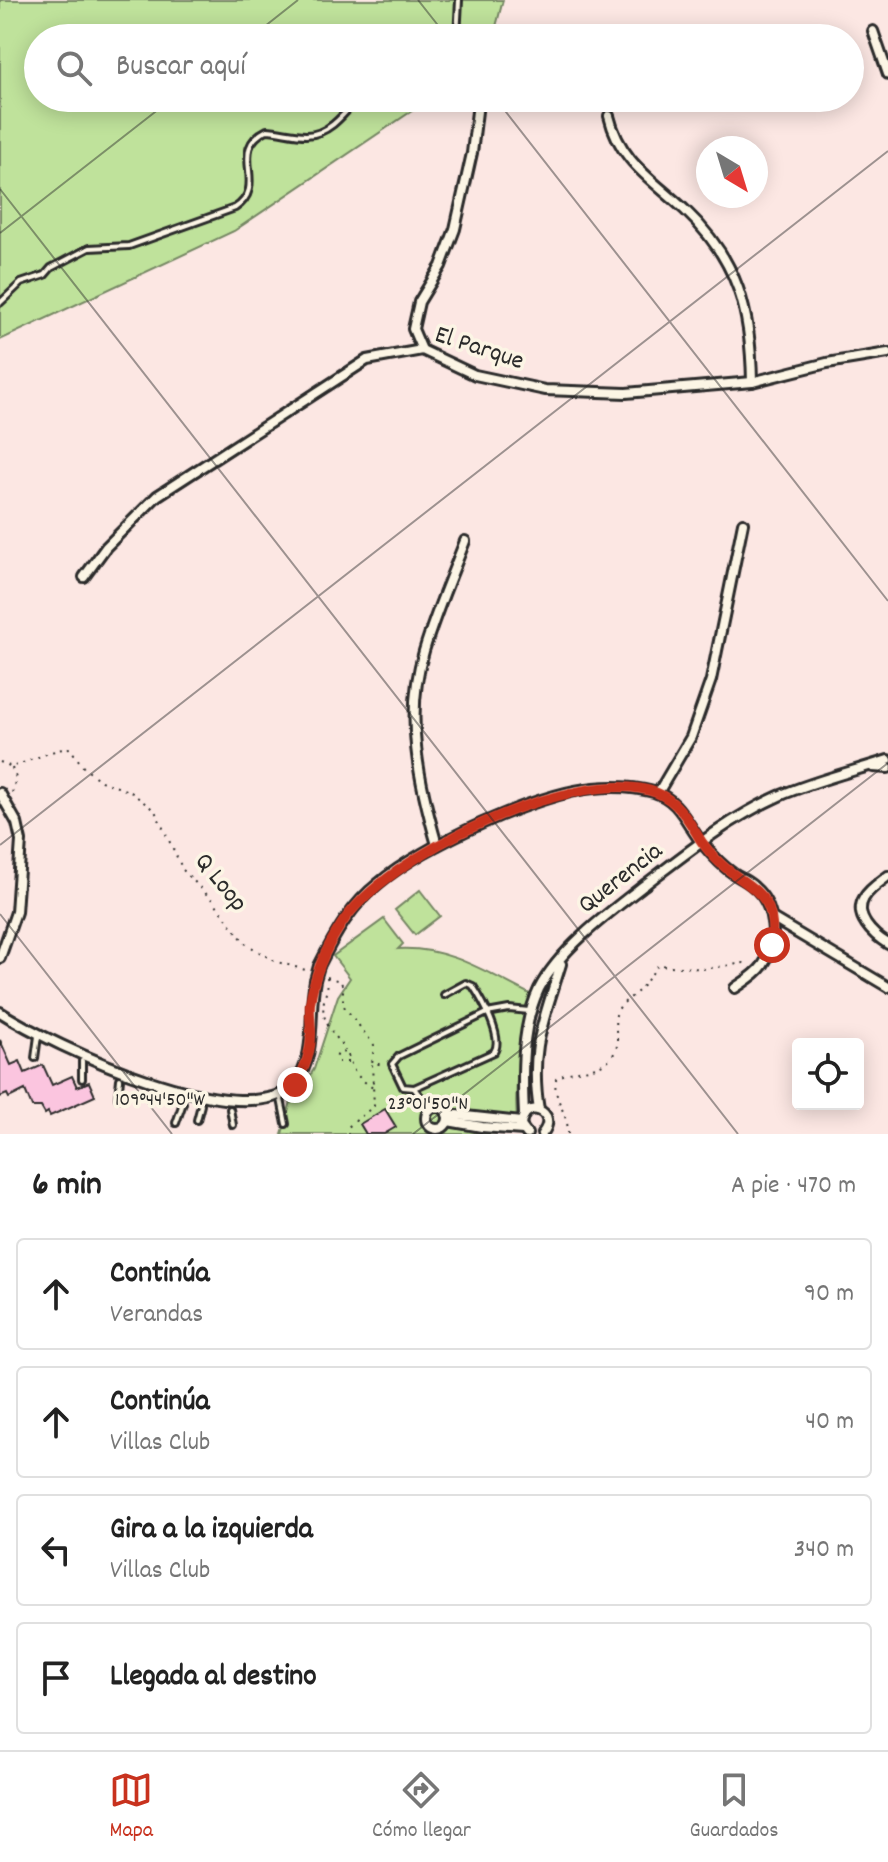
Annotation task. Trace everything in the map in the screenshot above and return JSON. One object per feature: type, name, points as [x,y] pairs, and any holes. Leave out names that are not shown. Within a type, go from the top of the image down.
[{"type":"street","points":[[873,31],[888,74]]},
{"type":"street","points":[[422,350],[413,329],[419,302],[441,266],[455,229],[472,153],[477,112]]},
{"type":"street","points":[[609,116],[614,138],[633,164],[687,212],[716,245],[734,273],[752,345],[752,382]]},
{"type":"street","name":"El Parque","points":[[84,577],[106,547],[157,496],[367,360],[422,350],[475,375],[545,390],[626,393],[752,382],[827,363],[888,353]]},
{"type":"street","points":[[658,793],[691,737],[711,680],[743,523]]},
{"type":"street","points":[[437,845],[420,786],[414,739],[417,687],[423,653],[465,541]]},
{"type":"street","name":"Querencia","points":[[524,1125],[523,1060],[531,1012],[539,990],[586,932],[701,842],[750,810],[837,774],[888,760]]},
{"type":"street","points":[[868,766],[888,768]]},
{"type":"street","points":[[0,1012],[82,1061],[183,1103],[230,1109],[249,1108],[281,1099],[295,1085],[309,1057],[310,1006],[319,966],[341,924],[379,882],[437,845],[544,799],[592,788],[623,787],[658,793],[683,812],[701,842],[731,872],[756,888],[772,918],[772,945],[761,968],[735,988]]},
{"type":"street","points":[[0,793],[21,832],[16,912],[0,958]]},
{"type":"street","points":[[888,876],[864,896],[860,908],[872,933],[888,944]]},
{"type":"street","points":[[772,918],[888,987]]},
{"type":"street","name":"Querencia","points":[[545,1133],[548,1120],[539,1110],[534,1080],[538,1037],[562,959]]},
{"type":"street","points":[[448,1117],[441,1128],[431,1127],[426,1118],[430,1109],[440,1107],[448,1117],[524,1125],[533,1109],[539,1110]]},
{"type":"lane","points":[[458,24],[459,0]]},
{"type":"lane","points":[[0,303],[21,283],[45,275],[62,261],[89,248],[129,246],[235,208],[248,197],[251,190],[247,151],[250,143],[260,134],[267,130],[309,135],[323,131],[346,112]]},
{"type":"lane","points":[[444,995],[470,983],[476,989],[487,1013],[499,1042],[494,1052],[414,1088],[403,1087],[392,1064],[399,1056],[487,1013],[509,1009],[531,1012]]},
{"type":"lane","points":[[35,1058],[38,1036]]},
{"type":"lane","points":[[82,1061],[82,1079]]},
{"type":"lane","points":[[118,1098],[120,1079]]},
{"type":"lane","points":[[414,1088],[430,1109]]},
{"type":"lane","points":[[281,1099],[286,1124]]},
{"type":"lane","points":[[176,1123],[183,1103]]},
{"type":"lane","points":[[197,1120],[201,1105]]},
{"type":"lane","points":[[230,1109],[233,1125]]},
{"type":"path","name":"Q Loop","points":[[12,767],[70,748],[84,768],[101,781],[131,792],[155,811],[183,870],[216,904],[245,943],[274,961],[327,977]]},
{"type":"path","points":[[0,762],[12,767],[16,778],[9,806]]},
{"type":"path","points":[[568,1134],[568,1123],[554,1088],[556,1079],[598,1066],[614,1055],[618,1041],[617,1011],[639,991],[658,965],[705,969],[744,963],[761,968]]},
{"type":"path","points":[[348,1134],[348,1127],[373,1110],[375,1090],[372,1064],[374,1045],[343,1005],[340,981],[327,977],[329,987],[323,1004],[326,1024],[349,1055],[348,1062],[355,1073],[375,1090]]},
{"type":"path","points":[[345,1051],[338,1053],[336,1060],[343,1064],[348,1062]]},
{"type":"path","points":[[372,1064],[392,1064]]},
{"type":"green space","points":[[0,0],[503,0],[497,24],[24,24],[24,112],[410,112],[234,231],[0,340]]},
{"type":"green space","points":[[420,890],[440,916],[415,935],[395,910]]},
{"type":"green space","points":[[384,919],[403,944],[398,949],[417,949],[452,957],[534,996],[518,1064],[518,1134],[282,1134],[292,1098],[302,1089],[314,1069],[338,996],[350,978],[333,956]]},
{"type":"building","points":[[0,1040],[11,1065],[20,1061],[25,1073],[43,1065],[52,1085],[72,1076],[77,1087],[89,1082],[95,1096],[50,1116],[41,1107],[32,1107],[25,1090],[9,1098],[7,1094],[0,1097]]},
{"type":"building","points":[[385,1109],[396,1127],[384,1134],[366,1134],[360,1124]]},
{"type":"route","points":[[295,1085],[309,1057],[310,1006],[319,966],[341,924],[354,907],[379,882],[437,845],[544,799],[592,788],[623,787],[658,793],[671,801],[683,812],[701,842],[721,863],[756,888],[772,918],[772,945]]}]
